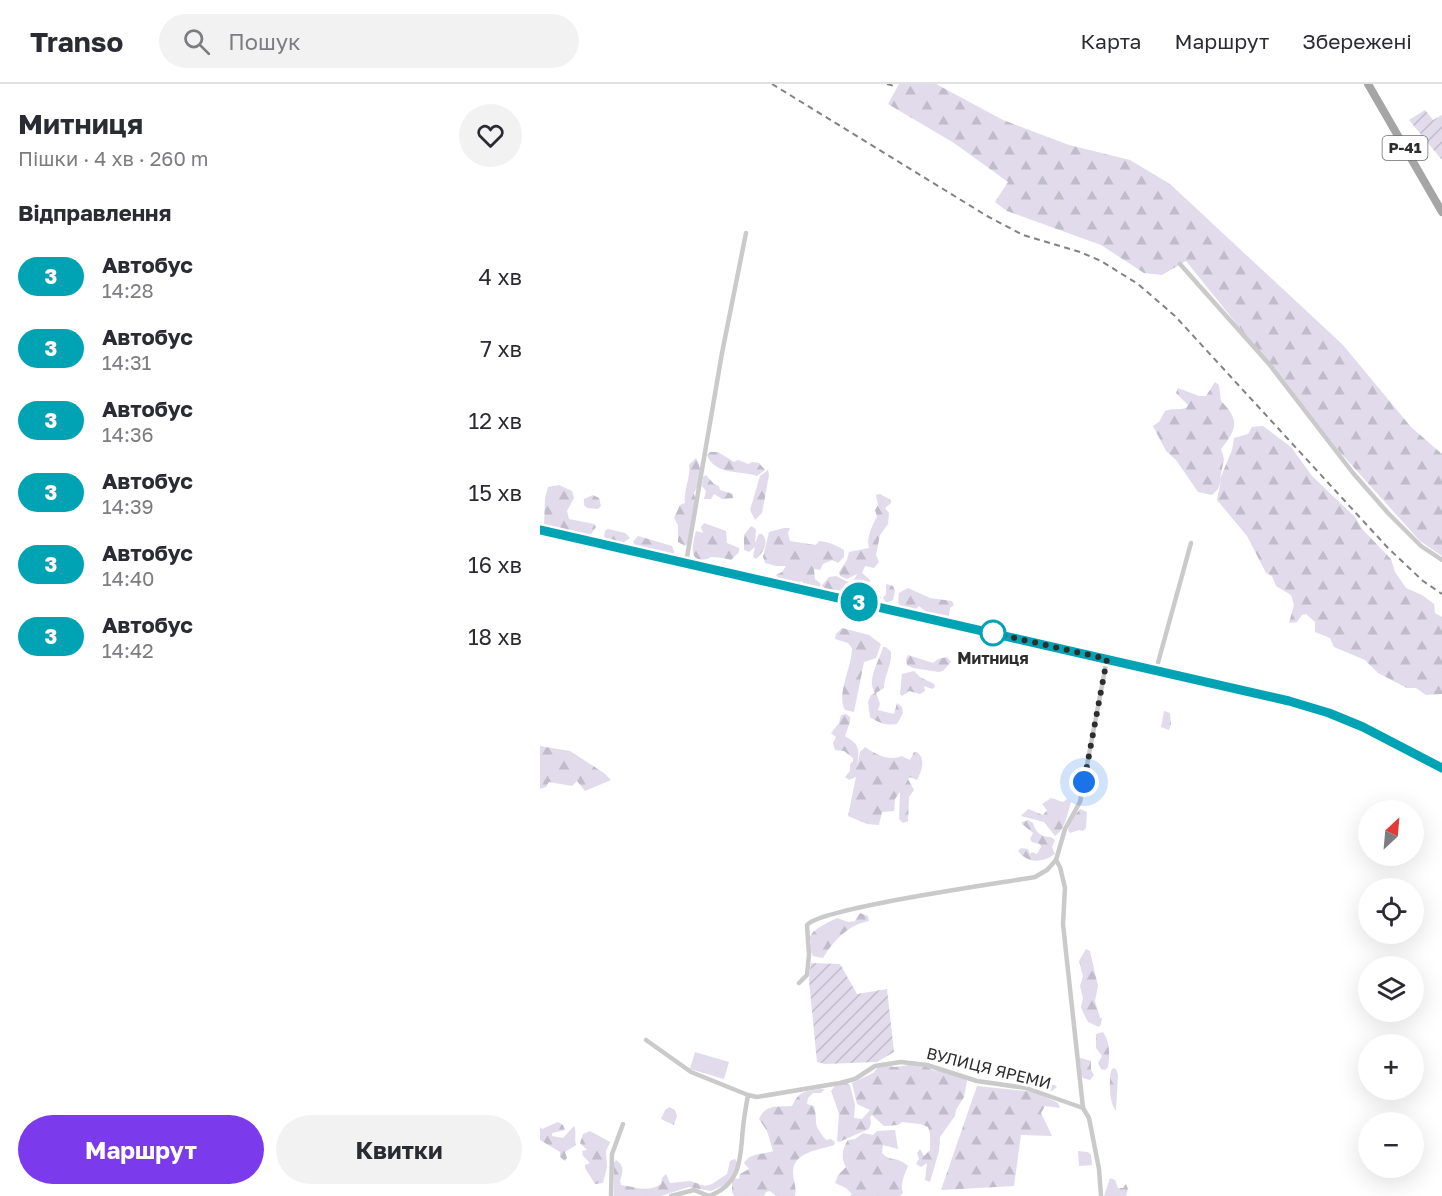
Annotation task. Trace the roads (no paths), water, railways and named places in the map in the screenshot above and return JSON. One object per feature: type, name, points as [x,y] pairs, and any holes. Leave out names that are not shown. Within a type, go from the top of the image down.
[{"type":"main road","name":"Р-41","points":[[1368,84],[1442,212]]},
{"type":"street","points":[[686,563],[722,352],[746,233]]},
{"type":"street","points":[[1180,264],[1269,364],[1388,513],[1421,546],[1442,560]]},
{"type":"street","points":[[540,530],[1289,701],[1329,713],[1377,734],[1442,768]]},
{"type":"street","points":[[1156,670],[1191,543]]},
{"type":"street","points":[[799,983],[807,975],[809,955],[807,925],[811,920],[847,910],[1035,877],[1047,870],[1056,860],[1065,829],[1080,802],[1107,659]]},
{"type":"street","points":[[1056,860],[1065,888],[1065,943],[1083,1108],[1089,1118],[1101,1196]]},
{"type":"street","name":"ВУЛИЦЯ ЯРЕМИ","points":[[646,1040],[691,1072],[748,1095],[757,1096],[840,1083],[855,1079],[875,1066],[915,1062],[977,1081],[1026,1088],[1083,1108]]},
{"type":"street","points":[[671,1196],[694,1190],[709,1196],[720,1192],[731,1181],[740,1165],[748,1095]]},
{"type":"street","points":[[611,1196],[612,1154],[623,1124]]},
{"type":"railway","points":[[772,84],[987,216],[1023,235],[1080,252],[1101,261],[1138,284],[1175,316],[1388,548],[1423,581],[1442,594]]},
{"type":"railway","points":[[887,84],[894,86]]},
{"type":"place","name":"Митниця","points":[[993,633]]}]
